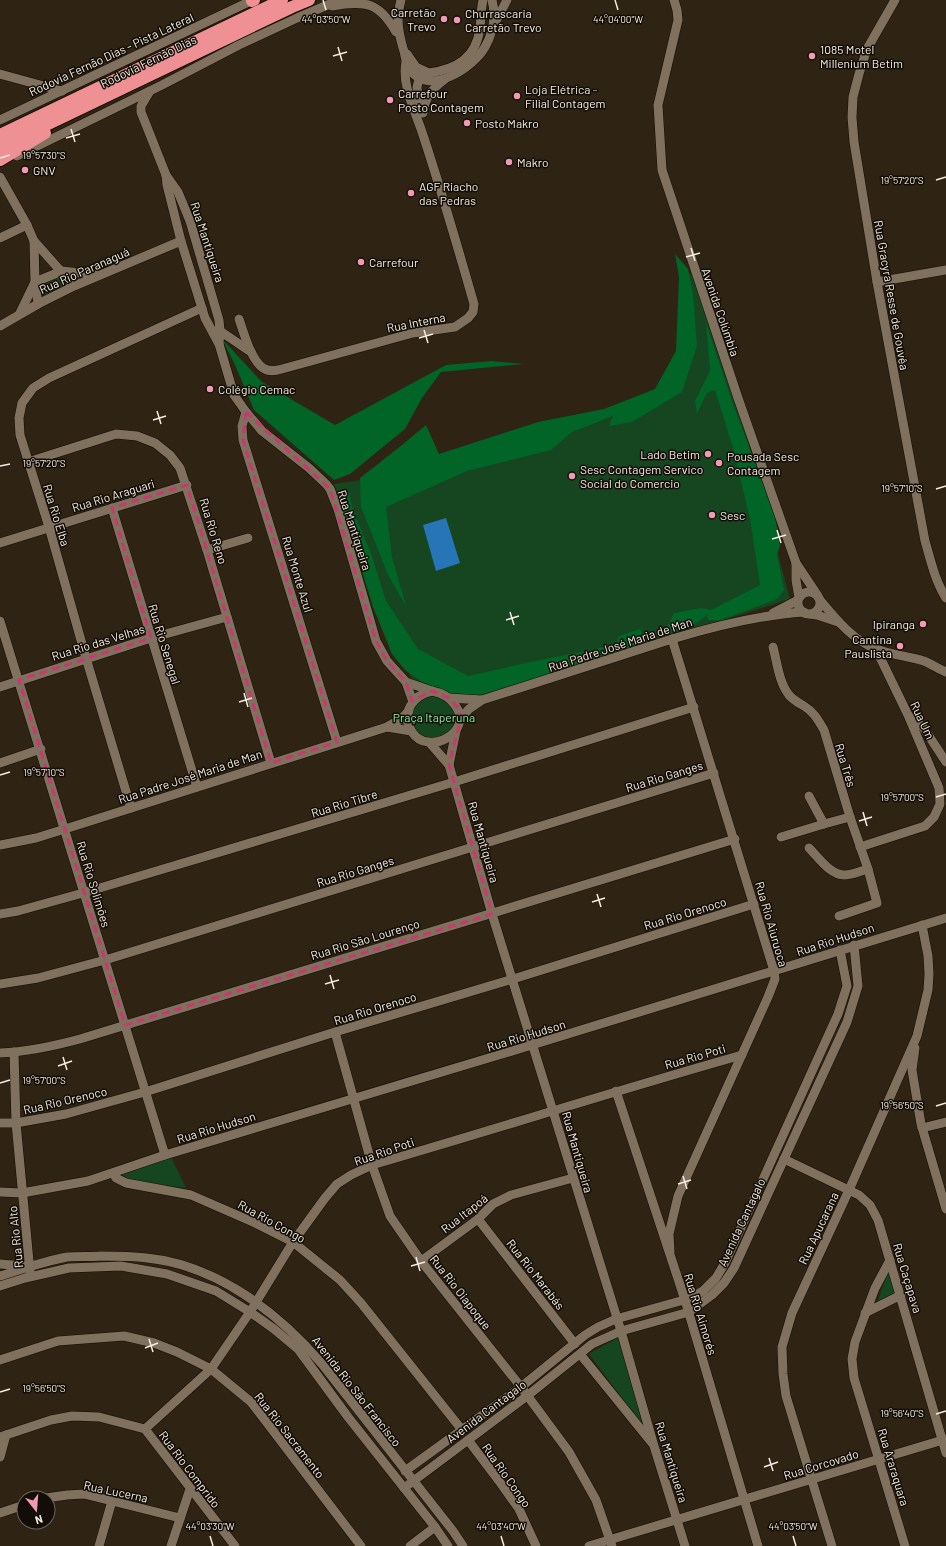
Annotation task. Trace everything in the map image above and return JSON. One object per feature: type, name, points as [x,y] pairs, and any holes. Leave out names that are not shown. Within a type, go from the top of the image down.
[{"type":"highway","name":"Rodovia Fernão Dias","points":[[0,135],[282,0]]},
{"type":"highway","name":"Rodovia Fernão Dias","points":[[0,147],[292,7],[312,5]]},
{"type":"highway","points":[[0,160],[66,122],[82,108]]},
{"type":"street","name":"Rodovia Fernão Dias - Pista Lateral","points":[[0,120],[253,0]]},
{"type":"street","points":[[0,164],[150,91],[312,5],[339,0]]},
{"type":"street","points":[[401,0],[397,12],[397,24],[404,50],[416,67],[429,73]]},
{"type":"street","points":[[419,79],[429,73],[442,71],[457,65],[470,55],[478,41],[483,0]]},
{"type":"street","points":[[492,0],[494,17],[492,30]]},
{"type":"street","points":[[406,62],[411,72],[419,79],[433,81],[445,79],[460,72],[475,61],[484,48],[507,0]]},
{"type":"street","name":"Avenida Colúmbia","points":[[674,0],[678,20],[658,105],[662,170],[735,391],[796,563],[819,597]]},
{"type":"street","name":"Rua Gracyra Resse de Gouvêa","points":[[895,0],[867,49],[859,74],[853,96],[852,110],[854,142],[877,282],[925,541],[933,570],[940,589],[946,598]]},
{"type":"street","points":[[312,5],[362,3],[377,8],[389,19],[399,36]]},
{"type":"street","name":"Rua Interna","points":[[239,319],[251,352],[262,368],[271,371],[413,333],[455,327],[468,318],[473,312],[474,304],[421,128],[410,98],[404,71],[406,62],[404,50]]},
{"type":"street","points":[[0,74],[62,91]]},
{"type":"street","points":[[419,79],[417,92],[421,128]]},
{"type":"street","name":"Rua Interna","points":[[421,128],[426,98],[430,92],[445,79]]},
{"type":"street","name":"Rua Mantiqueira","points":[[150,91],[141,106],[141,112],[166,175],[171,203],[181,241],[202,308],[210,328],[219,344],[234,395],[262,431],[309,468],[330,489],[338,509],[376,641],[387,661],[406,682],[413,702]]},
{"type":"street","name":"Rua Mantiqueira","points":[[166,175],[182,201],[190,221],[213,298],[220,331],[219,344]]},
{"type":"street","points":[[0,177],[27,225],[34,241],[74,286]]},
{"type":"street","points":[[171,203],[174,201],[182,201]]},
{"type":"street","points":[[0,238],[27,225]]},
{"type":"street","points":[[34,241],[35,282],[38,304]]},
{"type":"street","name":"Rua Rio Paranaguá","points":[[0,326],[38,304],[74,286],[181,241]]},
{"type":"street","points":[[877,282],[946,270]]},
{"type":"street","points":[[20,314],[35,282],[62,271],[100,276]]},
{"type":"street","name":"Rua Rio Elba","points":[[131,808],[49,527],[20,435],[19,418],[22,403],[33,388],[49,378],[202,308]]},
{"type":"street","name":"Rua Interna","points":[[210,328],[220,331],[251,352]]},
{"type":"street","name":"Rua Monte Azul","points":[[246,412],[242,426],[243,440],[337,742]]},
{"type":"street","name":"Rua Rio Reno","points":[[28,462],[116,434],[137,436],[155,443],[170,455],[180,468],[187,485],[271,763]]},
{"type":"street","name":"Rua Rio Araguari","points":[[0,543],[187,485]]},
{"type":"street","name":"Rua Rio Senegal","points":[[112,508],[197,787]]},
{"type":"street","points":[[207,550],[248,538]]},
{"type":"street","points":[[796,563],[799,608],[807,613],[818,608],[819,597]]},
{"type":"street","points":[[798,599],[801,595],[809,591],[812,592],[819,597],[839,623],[852,635],[876,649],[924,661],[946,672]]},
{"type":"street","name":"Rua Padre José Maria de Man","points":[[767,616],[798,599]]},
{"type":"street","name":"Rua Padre José Maria de Man","points":[[461,718],[469,709],[482,700],[701,631],[767,616],[807,613],[839,623]]},
{"type":"street","name":"Rua Rio das Velhas","points":[[0,687],[86,658],[227,617]]},
{"type":"street","name":"Rua Rio Solimões","points":[[0,621],[41,749],[145,1092],[166,1155]]},
{"type":"street","name":"Rua Rio Aiuruoca","points":[[670,1252],[669,1234],[678,1196],[775,979],[774,971],[735,839],[672,639]]},
{"type":"street","name":"Rua Três","points":[[773,647],[783,685],[788,694],[817,717],[824,730],[850,818],[868,869],[877,903],[839,916]]},
{"type":"street","name":"Rua Um","points":[[860,847],[925,826],[934,817],[940,804],[939,788],[908,715],[876,649]]},
{"type":"street","name":"Rua Mantiqueira","points":[[406,682],[432,691]]},
{"type":"street","points":[[432,691],[439,692],[450,698],[458,708],[461,718],[456,731],[440,742],[429,742],[415,736],[411,731],[407,718],[413,702],[423,693],[432,691]]},
{"type":"street","name":"Rua Padre José Maria de Man","points":[[450,698],[482,700]]},
{"type":"street","name":"Rua Rio Tibre","points":[[0,914],[18,911],[84,893],[454,782],[694,707]]},
{"type":"street","name":"Rua Padre José Maria de Man","points":[[0,845],[36,838],[387,727],[401,719],[409,711]]},
{"type":"street","points":[[908,715],[923,727],[946,762]]},
{"type":"street","name":"Rua Padre José Maria de Man","points":[[387,727],[411,731]]},
{"type":"street","name":"Rua Mantiqueira","points":[[449,765],[456,731]]},
{"type":"street","name":"Rua Mantiqueira","points":[[429,742],[449,765],[492,914],[616,1319],[621,1331],[685,1546]]},
{"type":"street","points":[[0,763],[41,749]]},
{"type":"street","name":"Rua Rio Ganges","points":[[0,984],[38,978],[105,960],[714,773]]},
{"type":"street","points":[[809,796],[824,824]]},
{"type":"street","points":[[781,837],[850,818]]},
{"type":"street","name":"Rua Rio São Lourenço","points":[[0,1053],[46,1047],[125,1025],[735,839]]},
{"type":"street","points":[[809,848],[834,872],[842,875],[868,869]]},
{"type":"street","name":"Rua Rio Orenoco","points":[[0,1123],[16,1123],[66,1114],[145,1092],[335,1032],[513,979],[754,904]]},
{"type":"street","name":"Rua Rio Hudson","points":[[113,1173],[166,1155],[532,1046],[854,945],[946,918]]},
{"type":"street","name":"Rua Apucarana","points":[[832,1546],[786,1396],[783,1374],[782,1347],[792,1313],[849,1190],[917,1036],[928,990],[929,974],[928,956],[922,925]]},
{"type":"street","name":"Avenida Cantagalo","points":[[404,1488],[527,1396],[592,1344],[621,1331],[689,1312],[712,1296],[724,1283],[734,1268],[847,1022],[858,986],[854,945]]},
{"type":"street","name":"Avenida Cantagalo","points":[[405,1471],[521,1387],[575,1344],[598,1328],[616,1319],[685,1300],[703,1291],[716,1278],[725,1263],[829,1036],[847,986],[840,950]]},
{"type":"street","name":"Rua Rio Oiapoque","points":[[335,1032],[372,1165],[390,1216],[421,1261],[521,1387],[569,1452],[596,1500],[611,1543]]},
{"type":"street","points":[[917,1036],[912,1070],[922,1128],[946,1209]]},
{"type":"street","name":"Rua Rio Alto","points":[[14,1052],[16,1123],[31,1276]]},
{"type":"street","name":"Rua Rio Poti","points":[[145,1429],[211,1369],[257,1302],[293,1242],[324,1198],[337,1184],[351,1175],[372,1165],[553,1112],[616,1091],[742,1055]]},
{"type":"street","name":"Rua Rio Aimorés","points":[[616,1091],[689,1312],[758,1546]]},
{"type":"street","points":[[922,1128],[946,1122]]},
{"type":"street","name":"Rua Caçapava","points":[[784,1159],[859,1195],[870,1205],[878,1220],[901,1295],[944,1440],[946,1453]]},
{"type":"street","points":[[0,1192],[22,1193],[88,1181],[113,1173]]},
{"type":"street","name":"Rua Rio Congo","points":[[113,1173],[116,1178],[126,1183],[191,1195],[254,1222],[293,1242],[340,1280],[361,1303],[462,1430]]},
{"type":"street","name":"Rua Itapoá","points":[[421,1261],[478,1219],[493,1204],[511,1195],[573,1178]]},
{"type":"street","name":"Rua Rio Marabás","points":[[478,1219],[575,1344]]},
{"type":"street","name":"Avenida Rio São Francisco","points":[[0,1276],[68,1257],[121,1256],[147,1258],[172,1263],[194,1270],[222,1282],[257,1302],[302,1341],[322,1364],[414,1481],[462,1546]]},
{"type":"street","name":"Rua Araraquara","points":[[890,1260],[875,1288],[865,1313],[855,1342],[852,1358],[854,1378],[905,1546]]},
{"type":"street","points":[[0,1264],[29,1267]]},
{"type":"street","name":"Avenida Rio São Francisco","points":[[0,1286],[31,1276],[69,1268],[120,1266],[167,1274],[216,1291],[274,1329],[298,1350],[348,1417],[435,1527],[448,1546]]},
{"type":"street","points":[[865,1313],[901,1295]]},
{"type":"street","name":"Rua Rio Sacramento","points":[[0,1360],[58,1341],[124,1336],[154,1343],[177,1352],[211,1369],[251,1402],[361,1546]]},
{"type":"street","points":[[580,1354],[654,1446]]},
{"type":"street","points":[[348,1417],[357,1410]]},
{"type":"street","name":"Rua Rio Comprido","points":[[3,1436],[51,1420],[72,1416],[99,1417],[145,1429],[235,1546]]},
{"type":"street","points":[[0,1457],[3,1436]]},
{"type":"street","name":"Rua Rio Congo","points":[[468,1440],[519,1510],[536,1546]]},
{"type":"street","name":"Rua Corcovado","points":[[589,1546],[611,1543],[678,1520],[944,1440]]},
{"type":"street","points":[[171,1546],[190,1489]]},
{"type":"street","name":"Rua Lucerna","points":[[56,1497],[84,1494],[180,1518]]},
{"type":"street","points":[[99,1546],[112,1501]]},
{"type":"street","points":[[0,1513],[16,1508]]},
{"type":"street","points":[[410,1546],[435,1527]]},
{"type":"highlighted area","points":[[246,412],[330,489],[376,641],[387,661],[406,682],[412,701],[432,691],[449,698],[458,708],[461,718],[449,765],[492,914],[125,1025],[19,680],[151,638],[112,508],[187,485],[271,763],[337,742],[243,440]]},
{"type":"green space","points":[[675,254],[688,269],[693,294],[697,346],[682,392],[632,422],[609,426],[613,416],[572,432],[551,450],[467,471],[386,507],[392,557],[406,606],[388,575],[361,507],[360,478],[426,425],[439,454],[538,422],[604,409],[655,389],[676,351],[679,277]]},
{"type":"green space","name":"Sesc Contagem Servico Social do Comercio","points":[[702,270],[790,599],[484,696],[412,680],[334,484],[439,468],[647,401],[689,344],[685,276]]},
{"type":"green space","points":[[61,274],[68,286],[46,297],[38,285]]},
{"type":"green space","points":[[706,323],[733,404],[775,516],[780,546],[777,555],[784,590],[777,599],[721,620],[708,620],[707,615],[698,622],[669,634],[667,627],[674,613],[701,608],[711,610],[760,585],[750,519],[733,448],[715,390],[707,393],[697,413],[695,401],[710,371]]},
{"type":"green space","points":[[222,339],[262,382],[335,425],[446,365],[491,361],[523,364],[441,372],[422,398],[405,429],[350,474],[334,480],[254,410]]},
{"type":"green space","points":[[349,493],[353,510],[372,556],[386,601],[418,649],[468,676],[596,649],[616,643],[619,636],[640,629],[649,644],[477,696],[452,696],[424,683],[405,670],[392,654],[373,607],[340,499]]},
{"type":"green space","name":"Praça Itaperuna","points":[[434,695],[446,699],[452,705],[456,717],[452,729],[446,735],[434,739],[422,735],[416,729],[412,717],[416,705],[422,699]]},
{"type":"green space","points":[[170,1155],[186,1188],[131,1181],[120,1173]]},
{"type":"green space","points":[[888,1272],[896,1295],[877,1303]]},
{"type":"green space","points":[[619,1337],[645,1425],[643,1426],[589,1354]]},
{"type":"water","points":[[446,518],[460,563],[436,571],[423,525]]},
{"type":"place","name":"Carretão Trevo","points":[[444,19]]},
{"type":"place","name":"Churrascaria Carretão Trevo","points":[[457,20]]},
{"type":"place","name":"1085 Motel Millenium Betim","points":[[812,56]]},
{"type":"place","name":"Loja Elétrica - Filial Contagem","points":[[517,96]]},
{"type":"place","name":"Carrefour Posto Contagem","points":[[390,100]]},
{"type":"place","name":"Posto Makro","points":[[467,123]]},
{"type":"place","name":"Makro","points":[[509,162]]},
{"type":"place","name":"GNV","points":[[25,170]]},
{"type":"place","name":"AGF Riacho das Pedras","points":[[411,193]]},
{"type":"place","name":"Carrefour","points":[[361,262]]},
{"type":"place","name":"Colégio Cemac","points":[[210,389]]},
{"type":"place","name":"Lado Betim","points":[[708,454]]},
{"type":"place","name":"Pousada Sesc Contagem","points":[[719,463]]},
{"type":"place","name":"Sesc Contagem Servico Social do Comercio","points":[[572,476]]},
{"type":"place","name":"Sesc","points":[[712,515]]},
{"type":"place","name":"Ipiranga","points":[[923,624]]},
{"type":"place","name":"Cantina Pauslista","points":[[900,646]]}]
